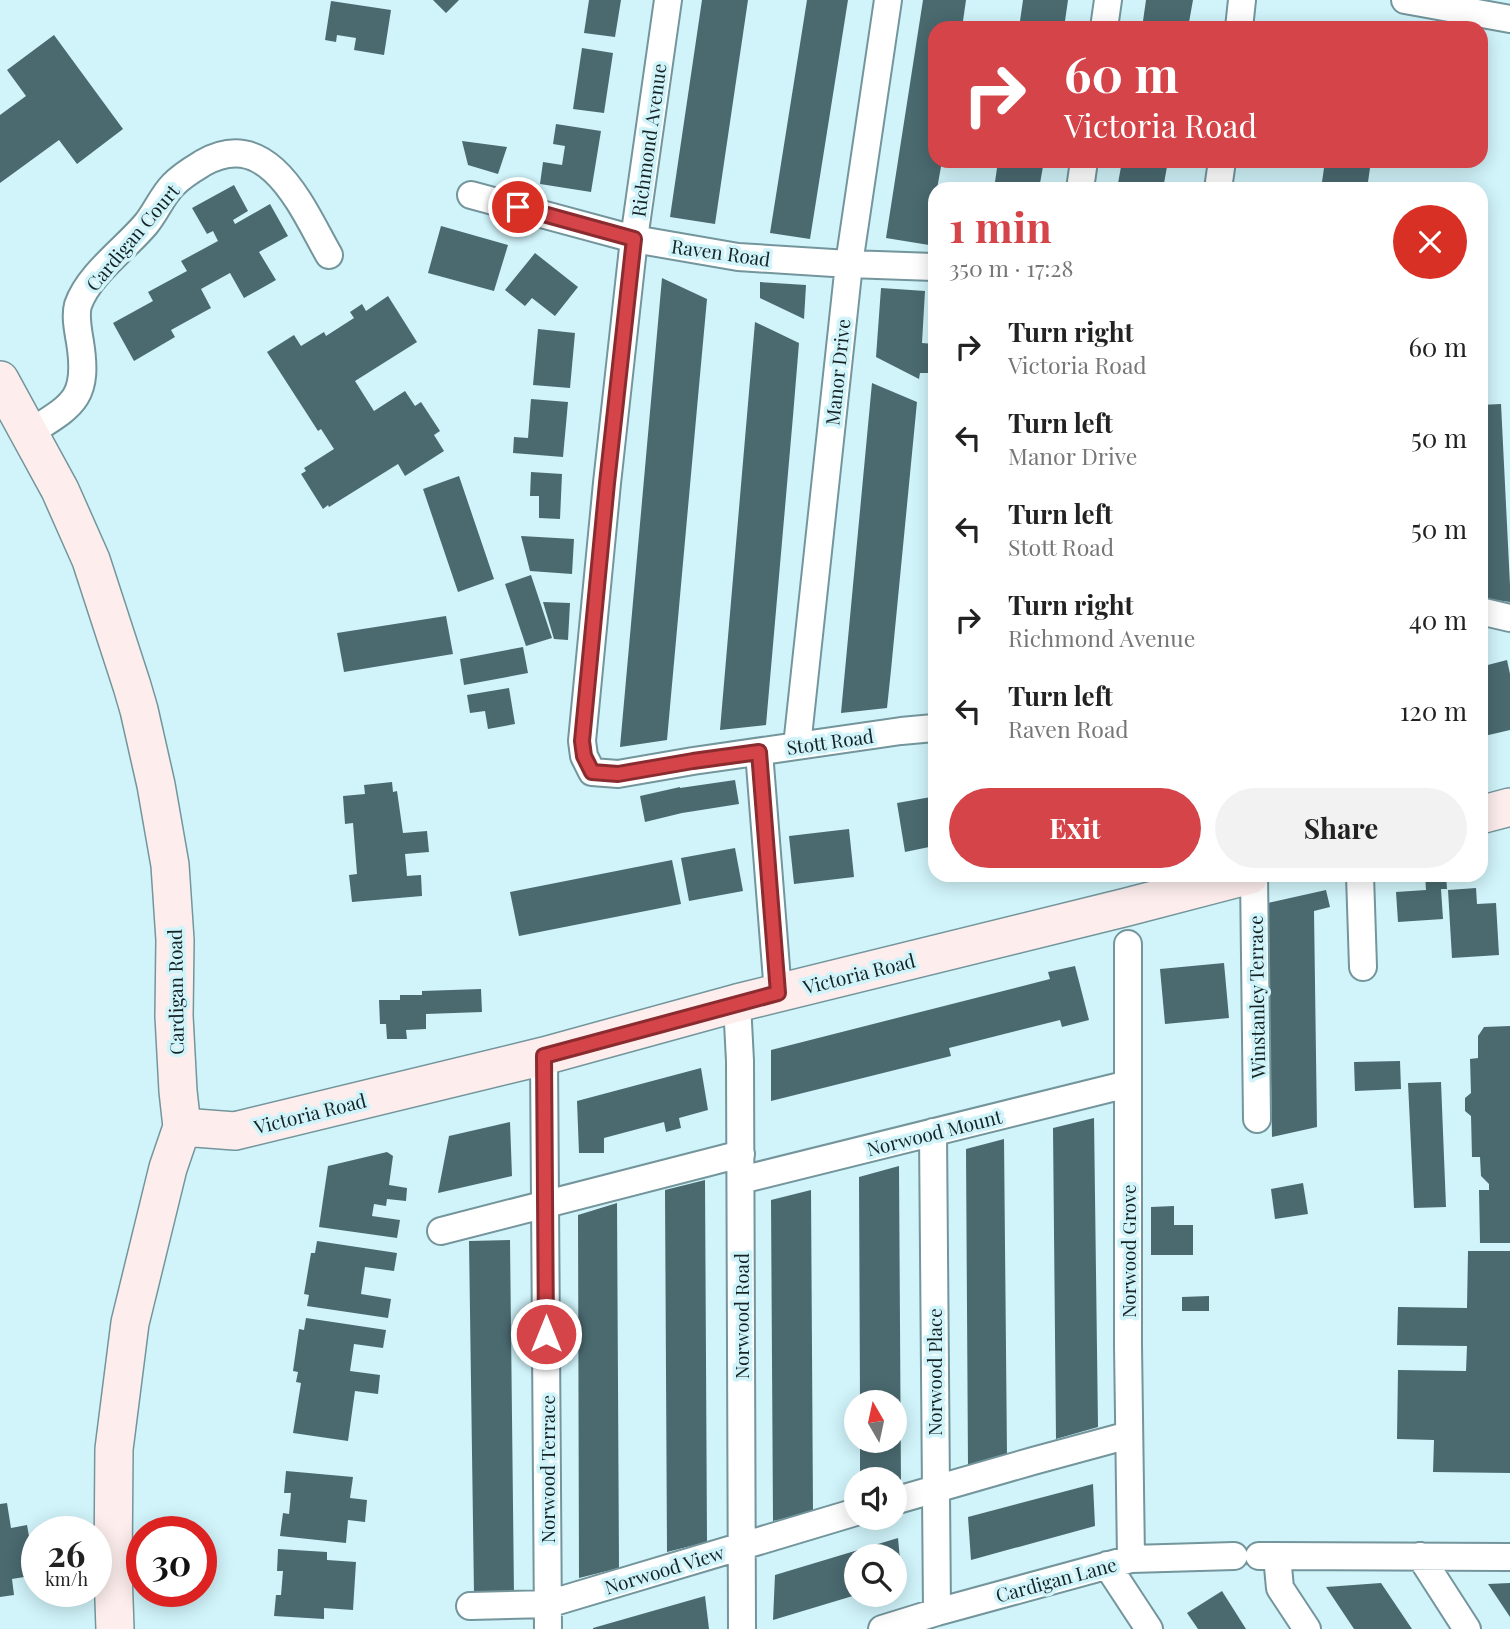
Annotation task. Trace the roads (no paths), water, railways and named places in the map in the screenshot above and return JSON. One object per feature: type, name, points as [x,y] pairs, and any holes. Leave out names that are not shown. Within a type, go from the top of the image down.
[{"type":"street","name":"Richmond Avenue","points":[[582,741],[608,469],[634,239],[668,0]]},
{"type":"street","name":"Manor Drive","points":[[797,746],[849,264],[888,0]]},
{"type":"street","points":[[1105,21],[1108,0]]},
{"type":"street","points":[[1240,21],[1242,0]]},
{"type":"street","points":[[1405,0],[1510,19]]},
{"type":"street","name":"Cardigan Court","points":[[29,433],[65,410],[80,390],[83,373],[77,325],[78,307],[86,289],[150,220],[173,185],[194,168],[213,157],[232,153],[253,156],[268,164],[289,186],[329,256]]},
{"type":"street","name":"Raven Road","points":[[471,195],[634,239],[738,257],[928,267]]},
{"type":"street","name":"Cardigan Road","points":[[0,380],[60,490],[91,560],[132,686],[156,785],[170,865],[175,940],[174,1016],[182,1127],[168,1168],[128,1335],[114,1449],[115,1629]]},
{"type":"street","points":[[1488,613],[1510,618]]},
{"type":"street","name":"Stott Road","points":[[582,741],[584,756],[592,772],[618,774],[928,729]]},
{"type":"street","points":[[759,752],[778,993]]},
{"type":"street","points":[[1488,813],[1510,807]]},
{"type":"street","name":"Victoria Road","points":[[182,1127],[235,1132],[544,1056],[737,1003],[1225,882]]},
{"type":"street","name":"Winstanley Terrace","points":[[1252,882],[1257,1119]]},
{"type":"street","points":[[1360,882],[1363,967]]},
{"type":"street","name":"Norwood Grove","points":[[1119,1562],[1129,1435],[1128,944]]},
{"type":"street","name":"Norwood Road","points":[[737,1003],[741,1167],[742,1629]]},
{"type":"street","name":"Norwood Terrace","points":[[544,1056],[548,1617]]},
{"type":"street","name":"Norwood Mount","points":[[441,1231],[545,1205],[933,1132],[1128,1084]]},
{"type":"street","name":"Norwood Place","points":[[933,1132],[937,1612]]},
{"type":"street","points":[[907,1497],[1129,1435]]},
{"type":"street","name":"Norwood View","points":[[470,1606],[548,1617],[741,1546],[844,1516]]},
{"type":"street","points":[[1256,1556],[1307,1629]]},
{"type":"street","name":"Cardigan Lane","points":[[882,1629],[1119,1562],[1256,1556],[1510,1557]]},
{"type":"street","points":[[1420,1556],[1467,1629]]},
{"type":"street","points":[[1119,1562],[1149,1629]]}]
